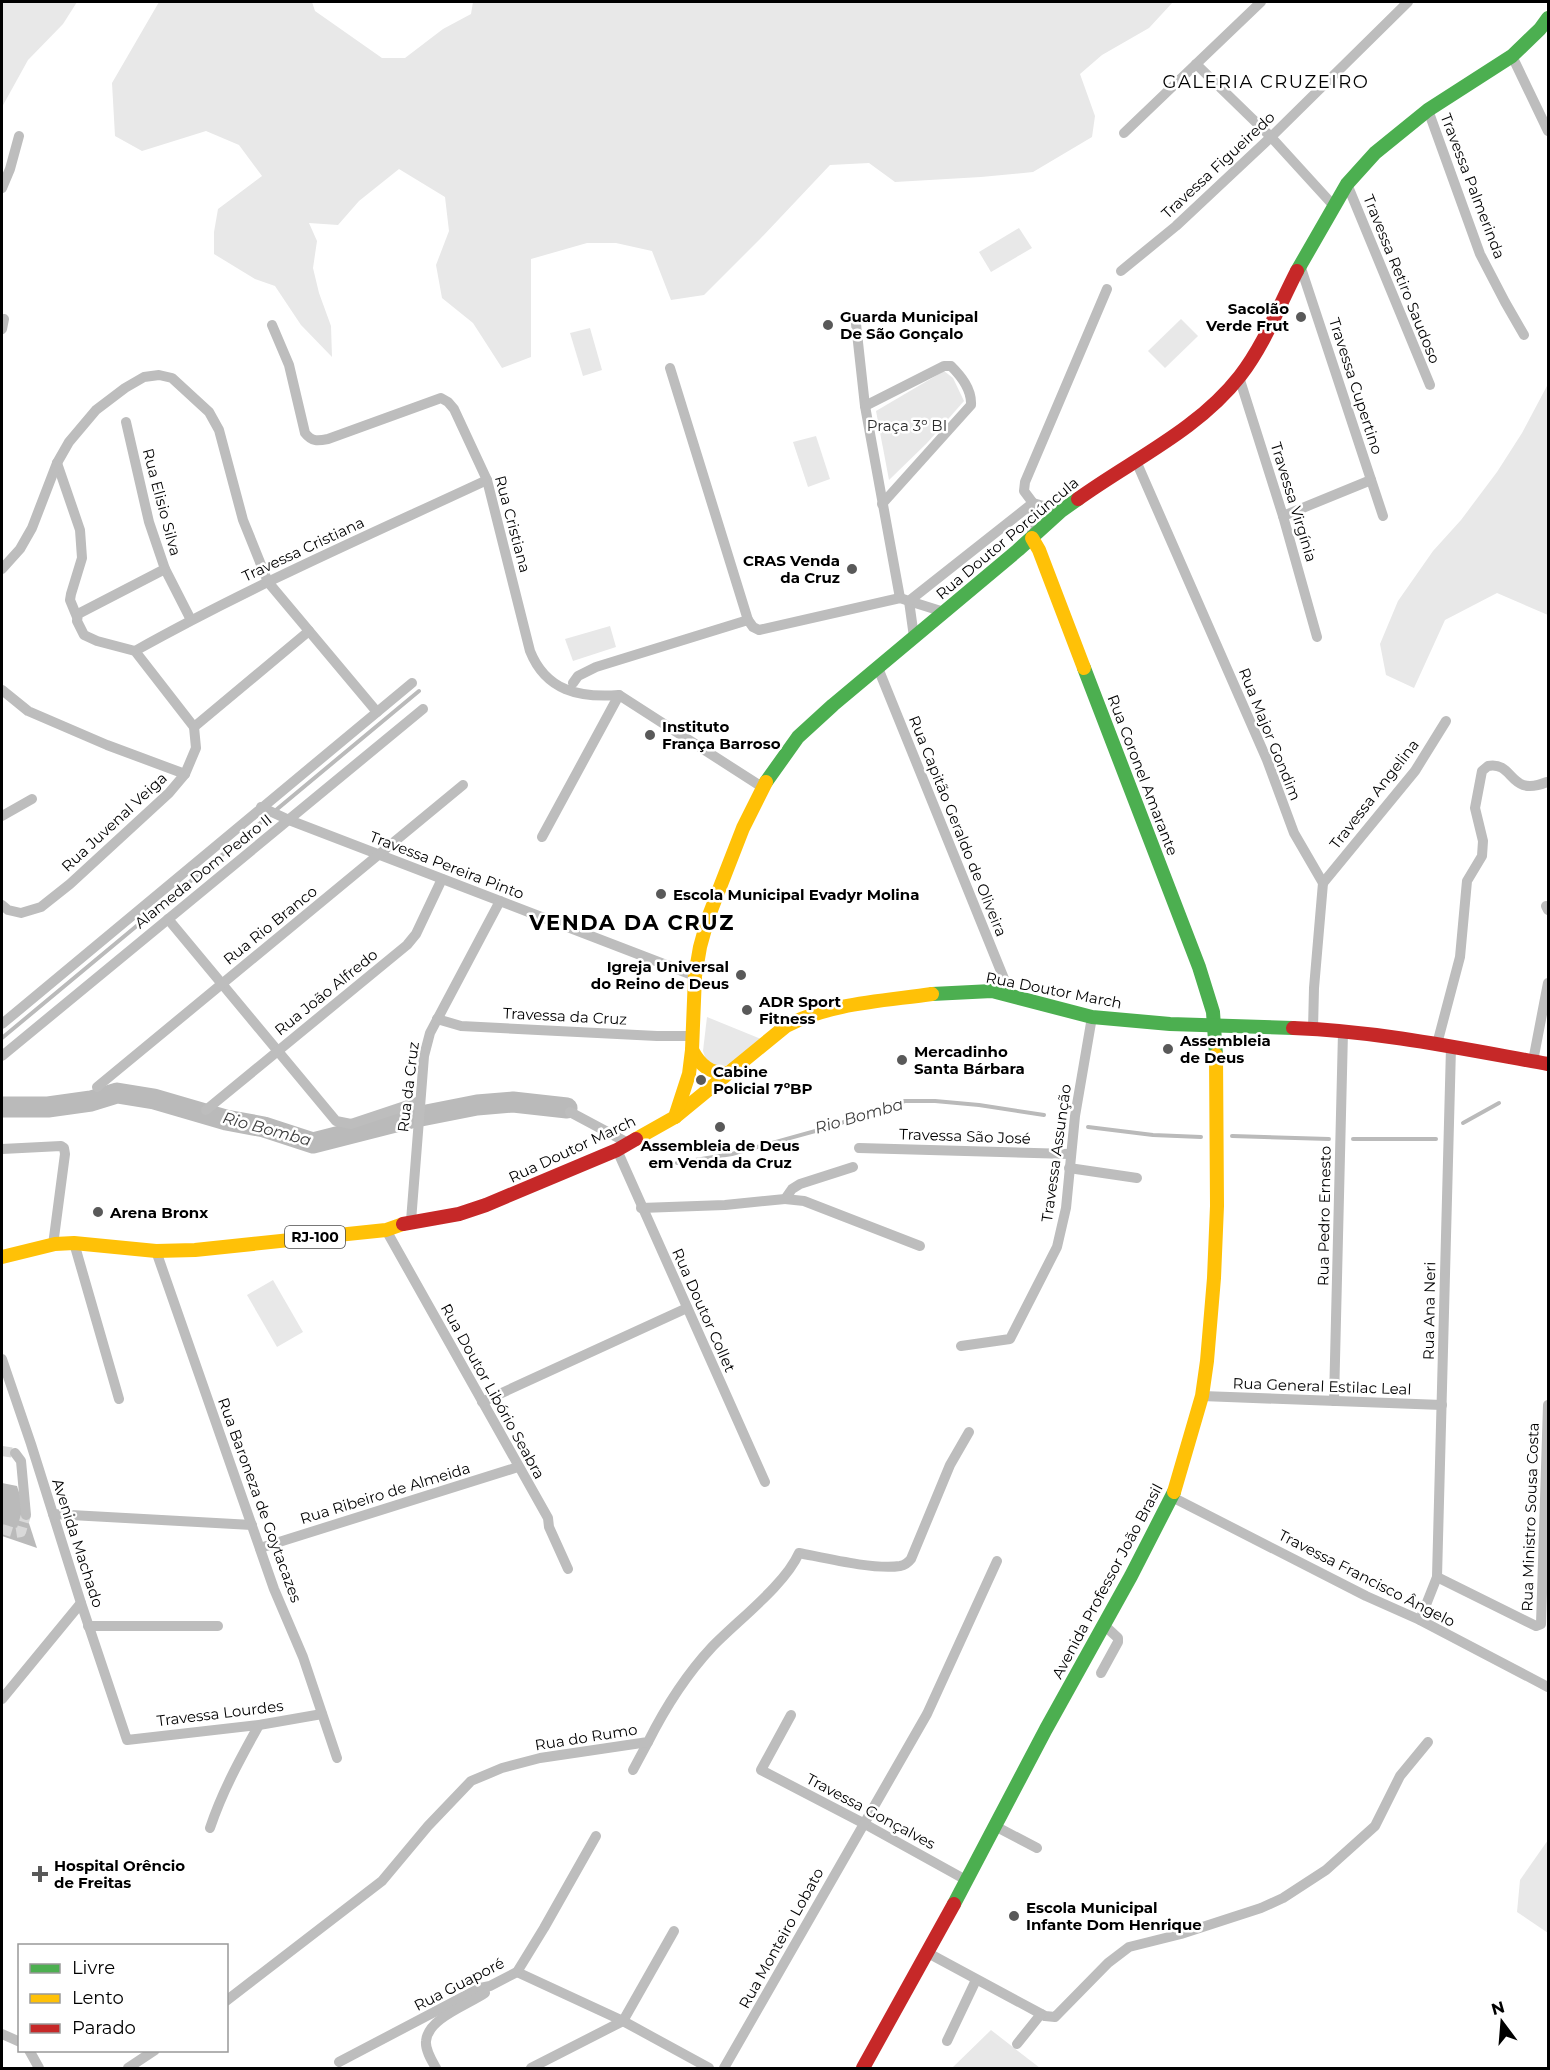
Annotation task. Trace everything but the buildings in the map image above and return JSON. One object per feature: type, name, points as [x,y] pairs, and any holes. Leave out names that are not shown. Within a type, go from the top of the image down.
[{"type":"main road","name":"Rua Doutor Porciúncula","points":[[675,1117],[688,1082],[693,1036],[695,976],[699,947],[708,918],[743,828],[762,787],[798,737],[1061,511],[1104,480],[1173,437],[1207,410],[1239,377],[1259,347],[1300,265],[1347,184],[1375,153],[1428,110],[1512,56],[1548,18]]},
{"type":"main road","name":"Rua Coronel Amarante","points":[[1032,538],[1039,550],[1199,967],[1215,1026]]},
{"type":"main road","name":"Rua Doutor March","points":[[2,1257],[53,1245],[74,1244],[156,1251],[195,1250],[386,1230],[411,1221],[459,1214],[486,1205],[623,1146],[675,1117],[786,1026],[805,1016],[826,1010],[946,992],[992,991],[1092,1017],[1170,1024],[1343,1032],[1444,1045],[1548,1064]]},
{"type":"main road","name":"Avenida Professor João Brasil","points":[[863,2068],[928,1953],[1172,1497],[1202,1396],[1215,1278],[1217,1206],[1215,1026]]},
{"type":"main road","points":[[692,1050],[699,1063],[710,1071],[728,1073]]},
{"type":"street","points":[[1124,133],[1261,2]]},
{"type":"street","name":"Travessa Figueiredo","points":[[1121,271],[1176,225],[1271,137],[1408,2]]},
{"type":"street","points":[[1512,56],[1548,130]]},
{"type":"street","points":[[1196,64],[1271,137],[1333,205]]},
{"type":"street","name":"Travessa Palmerinda","points":[[1428,110],[1480,254],[1524,335]]},
{"type":"street","points":[[2,188],[10,169],[18,136]]},
{"type":"street","name":"Travessa Retiro Saudoso","points":[[1347,184],[1430,385]]},
{"type":"street","name":"Travessa Cupertino","points":[[1300,265],[1383,516]]},
{"type":"street","points":[[1061,511],[1033,503],[1024,491],[1025,482],[1107,289]]},
{"type":"street","points":[[856,324],[865,406],[882,504],[914,637]]},
{"type":"street","name":"Rua Cristiana","points":[[272,325],[289,365],[305,434],[309,439],[317,441],[328,439],[441,398],[448,402],[454,409],[487,480],[535,664],[548,679],[572,693],[598,697],[619,695]]},
{"type":"street","points":[[865,406],[937,367],[944,366],[951,366],[961,377],[971,399],[971,405],[882,504]]},
{"type":"street","points":[[670,368],[748,620],[753,627],[759,630],[905,600],[1033,503]]},
{"type":"street","points":[[2,569],[20,549],[32,528],[57,463],[69,442],[96,410],[144,377],[159,375],[172,378],[209,412],[219,430],[243,520],[268,582],[377,712]]},
{"type":"street","name":"Travessa Virgínia","points":[[1239,377],[1283,516],[1317,637]]},
{"type":"street","name":"Rua Elisio Silva","points":[[126,422],[149,522],[165,568],[191,620]]},
{"type":"street","name":"Rua Major Gondim","points":[[1136,460],[1267,760],[1294,833],[1323,883]]},
{"type":"street","points":[[57,463],[76,513],[81,537],[82,558],[70,600],[78,624],[84,635],[97,641],[135,651],[194,727],[309,631]]},
{"type":"street","name":"Travessa Cristiana","points":[[135,651],[268,582],[487,480]]},
{"type":"street","points":[[1283,516],[1371,480]]},
{"type":"street","points":[[1032,538],[1033,503]]},
{"type":"street","points":[[76,617],[165,568]]},
{"type":"street","points":[[905,600],[944,612]]},
{"type":"street","points":[[573,683],[585,671],[596,667],[748,620]]},
{"type":"street","name":"Rua Capitão Geraldo de Oliveira","points":[[878,668],[1011,996]]},
{"type":"street","name":"Alameda Dom Pedro II","points":[[2,1024],[264,809],[412,683]]},
{"type":"street","points":[[2,690],[28,711],[185,774]]},
{"type":"street","points":[[542,837],[619,695],[762,787]]},
{"type":"street","name":"Alameda Dom Pedro II","points":[[2,1056],[168,919],[284,818],[423,709]]},
{"type":"street","name":"Travessa Angelina","points":[[1323,883],[1415,771],[1446,721]]},
{"type":"street","name":"Rua Juvenal Veiga","points":[[2,905],[8,910],[21,913],[41,907],[70,884],[169,793],[185,774],[196,748],[194,727]]},
{"type":"street","name":"Rua Ana Neri","points":[[1420,1620],[1437,1577],[1442,1405],[1444,1045],[1460,957],[1467,881],[1482,856],[1483,841],[1475,808],[1478,785],[1484,768],[1493,765],[1500,767],[1521,785],[1527,787],[1547,782]]},
{"type":"street","name":"Rua Rio Branco","points":[[97,1087],[463,785]]},
{"type":"street","points":[[2,816],[32,799]]},
{"type":"street","points":[[264,809],[284,818]]},
{"type":"street","name":"Travessa Pereira Pinto","points":[[284,818],[695,976]]},
{"type":"street","name":"Rua João Alfredo","points":[[206,1110],[413,939],[442,879]]},
{"type":"street","points":[[1313,1029],[1314,988],[1323,883]]},
{"type":"street","name":"Rua da Cruz","points":[[411,1221],[424,1056],[430,1033],[500,901]]},
{"type":"street","points":[[168,919],[336,1121],[351,1124],[420,1101]]},
{"type":"street","points":[[1533,1061],[1548,983]]},
{"type":"street","name":"Travessa Assunção","points":[[961,1346],[1010,1339],[1057,1247],[1066,1208],[1070,1154],[1092,1017]]},
{"type":"street","name":"Travessa da Cruz","points":[[437,1019],[461,1026],[646,1036],[693,1036]]},
{"type":"street","name":"Rua Pedro Ernesto","points":[[1334,1401],[1343,1032]]},
{"type":"street","points":[[570,1112],[623,1146]]},
{"type":"street","points":[[2,1149],[61,1146],[64,1149],[53,1245]]},
{"type":"street","name":"Rua Doutor Collet","points":[[623,1146],[641,1208],[765,1482]]},
{"type":"street","name":"Travessa São José","points":[[859,1148],[1070,1154]]},
{"type":"street","points":[[785,1199],[792,1189],[800,1184],[853,1167]]},
{"type":"street","points":[[1069,1168],[1137,1178]]},
{"type":"street","points":[[641,1208],[725,1205],[785,1199],[804,1201],[920,1246]]},
{"type":"street","name":"Rua Doutor Libório Seabra","points":[[386,1230],[548,1518],[549,1527],[568,1569]]},
{"type":"street","points":[[74,1244],[119,1399]]},
{"type":"street","name":"Rua Baroneza de Goytacazes","points":[[156,1251],[260,1548],[337,1758]]},
{"type":"street","points":[[482,1402],[687,1308]]},
{"type":"street","name":"Avenida Machado","points":[[2,1359],[124,1736]]},
{"type":"street","name":"Rua General Estilac Leal","points":[[1202,1396],[1442,1405]]},
{"type":"street","name":"Rua Ministro Sousa Costa","points":[[1437,1577],[1536,1626],[1542,1622],[1548,1405]]},
{"type":"street","name":"Rua do Rumo","points":[[228,1999],[382,1881],[428,1826],[471,1782],[502,1768],[540,1758],[648,1742],[682,1685],[712,1648],[790,1571],[799,1553],[899,1567],[907,1564],[950,1465],[969,1432]]},
{"type":"street","points":[[15,1453],[21,1461],[26,1515]]},
{"type":"street","name":"Rua Ribeiro de Almeida","points":[[260,1548],[518,1467]]},
{"type":"street","name":"Travessa Francisco Ângelo","points":[[1172,1497],[1366,1596],[1420,1620],[1548,1687]]},
{"type":"street","points":[[53,1514],[252,1525]]},
{"type":"street","name":"Rua Monteiro Lobato","points":[[724,2068],[927,1714],[997,1561]]},
{"type":"street","points":[[2,1699],[81,1603]]},
{"type":"street","points":[[1101,1673],[1118,1642],[1118,1638],[1104,1625]]},
{"type":"street","points":[[88,1626],[218,1626]]},
{"type":"street","name":"Travessa Lourdes","points":[[124,1736],[127,1740],[259,1725],[322,1714]]},
{"type":"street","name":"Travessa Gonçalves","points":[[791,1715],[761,1770],[966,1880]]},
{"type":"street","points":[[210,1828],[226,1786],[259,1725]]},
{"type":"street","points":[[633,1770],[648,1742]]},
{"type":"street","points":[[928,1953],[1041,2014],[1055,2017],[1108,1964],[1129,1947],[1181,1934],[1261,1908],[1283,1898],[1326,1870],[1375,1826],[1400,1776],[1428,1742]]},
{"type":"street","points":[[995,1826],[1037,1848]]},
{"type":"street","name":"Rua Guaporé","points":[[339,2062],[480,1988],[490,1986],[517,1972],[596,1836]]},
{"type":"street","points":[[531,2068],[622,2021],[674,1931]]},
{"type":"street","points":[[517,1972],[622,2021],[709,2068]]},
{"type":"street","points":[[947,2041],[976,1980]]},
{"type":"street","points":[[436,2068],[429,2056],[426,2042],[429,2033],[444,2017],[484,1994],[490,1986]]},
{"type":"street","points":[[1017,2044],[1041,2014]]},
{"type":"street","points":[[2,2034],[18,2041]]},
{"type":"street","points":[[30,2052],[39,2068]]},
{"type":"street","points":[[128,2068],[152,2052]]},
{"type":"green space","points":[[2,2],[77,2],[63,24],[28,60],[2,107]]},
{"type":"green space","points":[[159,2],[312,2],[315,11],[382,58],[405,58],[443,29],[471,14],[473,2],[1173,2],[1149,28],[1102,55],[1080,74],[1095,116],[1092,137],[1033,172],[895,182],[869,163],[830,165],[704,295],[671,300],[652,251],[616,243],[587,243],[531,259],[531,357],[502,368],[473,323],[442,298],[436,265],[449,231],[445,197],[399,169],[359,201],[338,225],[309,223],[317,241],[313,268],[331,326],[332,357],[301,325],[275,286],[255,279],[214,254],[214,232],[218,209],[262,176],[239,145],[206,131],[142,151],[115,136],[112,83]]},
{"type":"green space","points":[[1019,228],[1032,248],[991,272],[979,252]]},
{"type":"green space","points":[[1181,319],[1198,336],[1165,368],[1148,351]]},
{"type":"green space","points":[[590,328],[602,370],[583,376],[570,333]]},
{"type":"green space","name":"Praça 3º BI","points":[[944,371],[953,378],[964,401],[927,443],[889,480],[876,411]]},
{"type":"green space","points":[[1548,384],[1548,615],[1497,593],[1445,620],[1414,688],[1386,675],[1380,644],[1398,601],[1433,551],[1461,520],[1497,472],[1522,433]]},
{"type":"green space","points":[[816,436],[830,479],[808,487],[793,442]]},
{"type":"green space","points":[[610,626],[616,647],[573,661],[565,639]]},
{"type":"green space","points":[[707,1017],[761,1039],[730,1065],[720,1067],[706,1060],[703,1051]]},
{"type":"green space","points":[[273,1280],[303,1332],[277,1347],[247,1295]]},
{"type":"green space","points":[[1548,1840],[1548,1933],[1517,1912],[1520,1880]]},
{"type":"green space","points":[[991,2030],[1040,2068],[952,2068]]},
{"type":"shaded area","points":[[2,1483],[17,1486],[37,1548],[2,1536]]},
{"type":"waterway","points":[[2,1038],[419,691]]},
{"type":"waterway","name":"Rio Bomba","points":[[2,1107],[48,1107],[91,1101],[117,1093],[154,1099],[226,1120],[264,1127],[313,1143],[411,1118],[477,1105],[513,1102],[567,1108]]},
{"type":"waterway","name":"Rio Bomba","points":[[677,1163],[732,1154],[837,1125],[866,1112],[905,1101],[979,1105],[1044,1115]]},
{"type":"waterway","name":"Rio Bomba","points":[[1463,1123],[1499,1103]]},
{"type":"waterway","name":"Rio Bomba","points":[[1088,1127],[1153,1135],[1201,1137]]},
{"type":"waterway","name":"Rio Bomba","points":[[1232,1136],[1329,1139]]},
{"type":"waterway","name":"Rio Bomba","points":[[1353,1139],[1436,1139]]},
{"type":"tunnel","points":[[2,1451],[15,1453]]},
{"type":"tunnel","points":[[2,1529],[15,1533],[21,1532],[26,1515]]},
{"type":"traffic: fast","points":[[1297,271],[1347,184],[1375,153],[1428,110],[1512,56],[1548,18]]},
{"type":"traffic: fast","points":[[766,782],[798,737],[833,705],[1078,499]]},
{"type":"traffic: fast","points":[[1084,668],[1199,967],[1213,1012],[1216,1055]]},
{"type":"traffic: fast","points":[[932,994],[992,991],[1092,1017],[1170,1024],[1293,1028]]},
{"type":"traffic: fast","points":[[954,1904],[1174,1492]]},
{"type":"traffic: slow","points":[[1032,538],[1039,550],[1084,668]]},
{"type":"traffic: slow","points":[[636,1139],[675,1117],[689,1074],[695,976],[700,947],[708,918],[743,828],[766,782]]},
{"type":"traffic: slow","points":[[675,1117],[786,1026],[803,1018],[839,1008],[932,994]]},
{"type":"traffic: slow","points":[[692,1050],[706,1068],[728,1073]]},
{"type":"traffic: slow","points":[[1174,1492],[1202,1396],[1207,1361],[1217,1206],[1216,1055]]},
{"type":"traffic: slow","points":[[2,1257],[55,1244],[74,1243],[156,1251],[195,1250],[386,1230],[403,1224]]},
{"type":"traffic: jam","points":[[1078,499],[1185,428],[1223,395],[1249,364],[1297,271]]},
{"type":"traffic: jam","points":[[1293,1028],[1389,1037],[1548,1064]]},
{"type":"traffic: jam","points":[[403,1224],[459,1214],[486,1205],[617,1150],[636,1139]]},
{"type":"traffic: jam","points":[[863,2068],[954,1904]]},
{"type":"place","name":"Sacolão Verde Frut","points":[[1301,317]]},
{"type":"place","name":"Guarda Municipal De São Gonçalo","points":[[828,325]]},
{"type":"place","name":"CRAS Venda da Cruz","points":[[852,569]]},
{"type":"place","name":"Instituto França Barroso","points":[[650,735]]},
{"type":"place","name":"Escola Municipal Evadyr Molina","points":[[661,894]]},
{"type":"place","name":"Igreja Universal do Reino de Deus","points":[[741,975]]},
{"type":"place","name":"ADR Sport Fitness","points":[[747,1010]]},
{"type":"place","name":"Assembleia de Deus","points":[[1168,1049]]},
{"type":"place","name":"Mercadinho Santa Bárbara","points":[[902,1060]]},
{"type":"place","name":"Cabine Policial 7ºBP","points":[[701,1080]]},
{"type":"place","name":"Assembleia de Deus em Venda da Cruz","points":[[720,1127]]},
{"type":"place","name":"Arena Bronx","points":[[98,1212]]},
{"type":"place","name":"Hospital Orêncio de Freitas","points":[[40,1874]]},
{"type":"place","name":"Escola Municipal Infante Dom Henrique","points":[[1014,1916]]},
{"type":"district","name":"GALERIA CRUZEIRO","points":[[1266,82]]},
{"type":"district","name":"VENDA DA CRUZ","points":[[632,922]]}]
